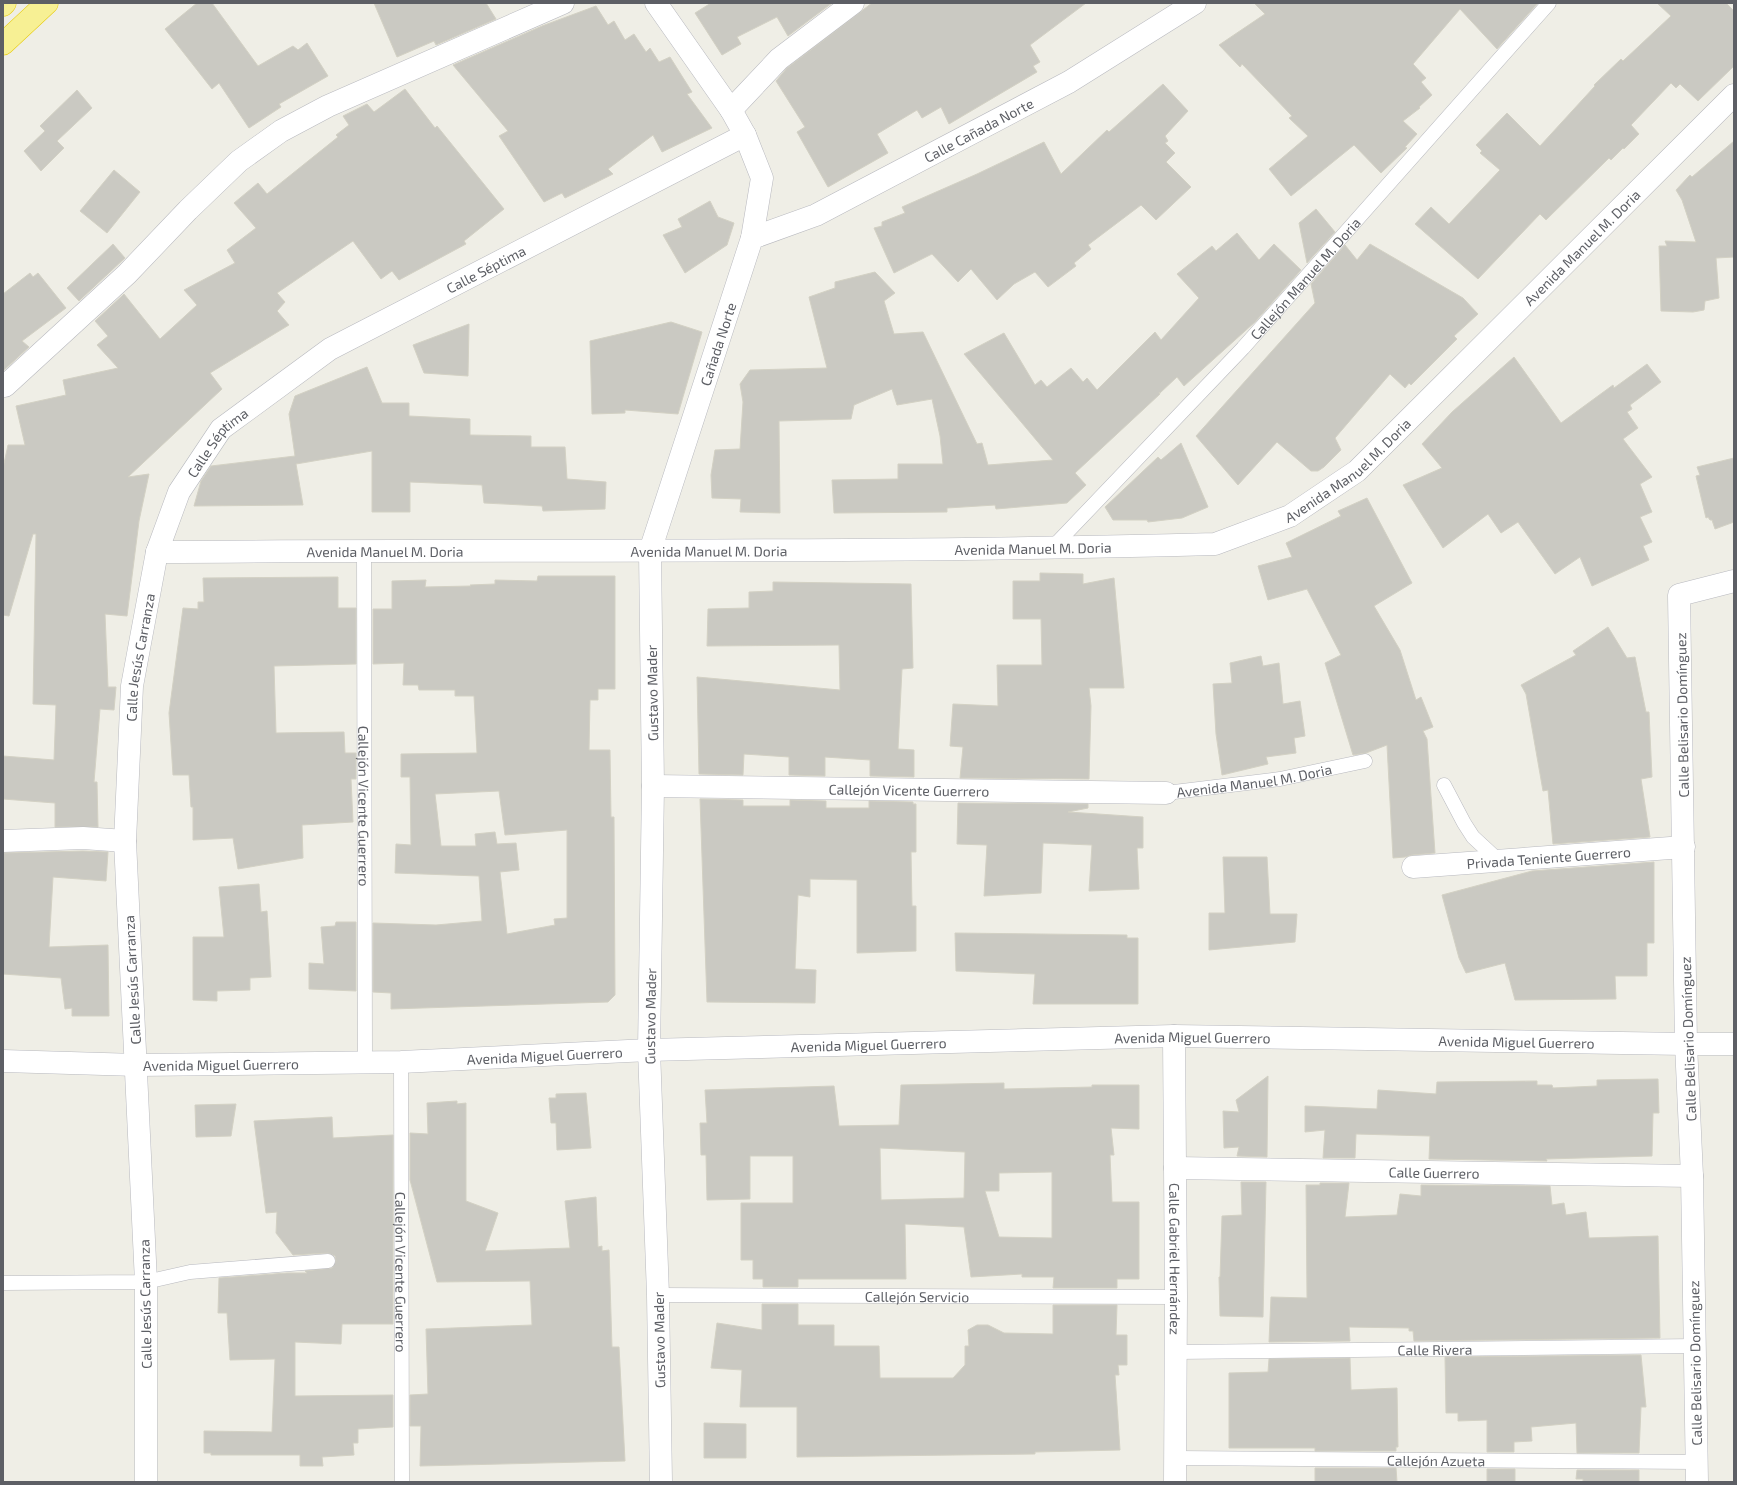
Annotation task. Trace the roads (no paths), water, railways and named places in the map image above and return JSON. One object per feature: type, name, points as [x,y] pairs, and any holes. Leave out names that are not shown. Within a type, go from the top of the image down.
[{"type":"highway","points":[[3,44],[47,3]]},
{"type":"street","points":[[5,386],[127,274],[188,210],[239,161],[281,131],[328,106],[563,3]]},
{"type":"street","points":[[656,3],[731,110],[745,135]]},
{"type":"street","points":[[731,110],[778,59],[853,3]]},
{"type":"street","name":"Calle Cañada Norte","points":[[752,238],[816,215],[1062,86],[1187,5]]},
{"type":"street","name":"Avenida Manuel M. Doria","points":[[157,552],[364,550],[650,551],[1215,544],[1290,516],[1356,471],[1734,95]]},
{"type":"street","name":"Cañada Norte","points":[[650,551],[752,238],[762,178],[745,135]]},
{"type":"street","name":"Calle Séptima","points":[[157,552],[179,492],[221,429],[330,349],[745,135]]},
{"type":"street","name":"Gustavo Mader","points":[[650,551],[652,786],[649,1050],[658,1295],[661,1482]]},
{"type":"street","name":"Calle Jesús Carranza","points":[[146,1482],[146,1282],[137,1065],[125,840],[132,686],[157,552]]},
{"type":"street","name":"Calle Belisario Domínguez","points":[[1696,1472],[1692,1176],[1686,1044],[1679,596],[1734,581]]},
{"type":"street","name":"Callejón Vicente Guerrero","points":[[652,786],[1166,793]]},
{"type":"street","points":[[3,841],[83,838],[125,840]]},
{"type":"street","name":"Privada Teniente Guerrero","points":[[1414,867],[1684,847]]},
{"type":"street","name":"Avenida Miguel Guerrero","points":[[3,1061],[137,1065],[401,1062],[649,1050],[1174,1036],[1734,1044]]},
{"type":"street","name":"Calle Gabriel Hernández","points":[[1174,1036],[1176,1297],[1175,1482]]},
{"type":"street","name":"Calle Guerrero","points":[[1175,1168],[1692,1176]]},
{"type":"lane","name":"Callejón Manuel M. Doria","points":[[1054,546],[1243,348],[1549,3]]},
{"type":"lane","name":"Callejón Vicente Guerrero","points":[[364,550],[365,1062]]},
{"type":"lane","name":"Avenida Manuel M. Doria","points":[[1166,793],[1280,779],[1365,760]]},
{"type":"lane","points":[[1444,785],[1473,837],[1499,861]]},
{"type":"lane","name":"Callejón Vicente Guerrero","points":[[401,1062],[402,1482]]},
{"type":"lane","points":[[3,1283],[146,1282],[190,1272],[328,1261]]},
{"type":"lane","name":"Callejón Servicio","points":[[658,1295],[1176,1297]]},
{"type":"lane","name":"Calle Rivera","points":[[1176,1352],[1694,1346]]},
{"type":"lane","name":"Callejón Azueta","points":[[1176,1458],[1696,1472]]}]
